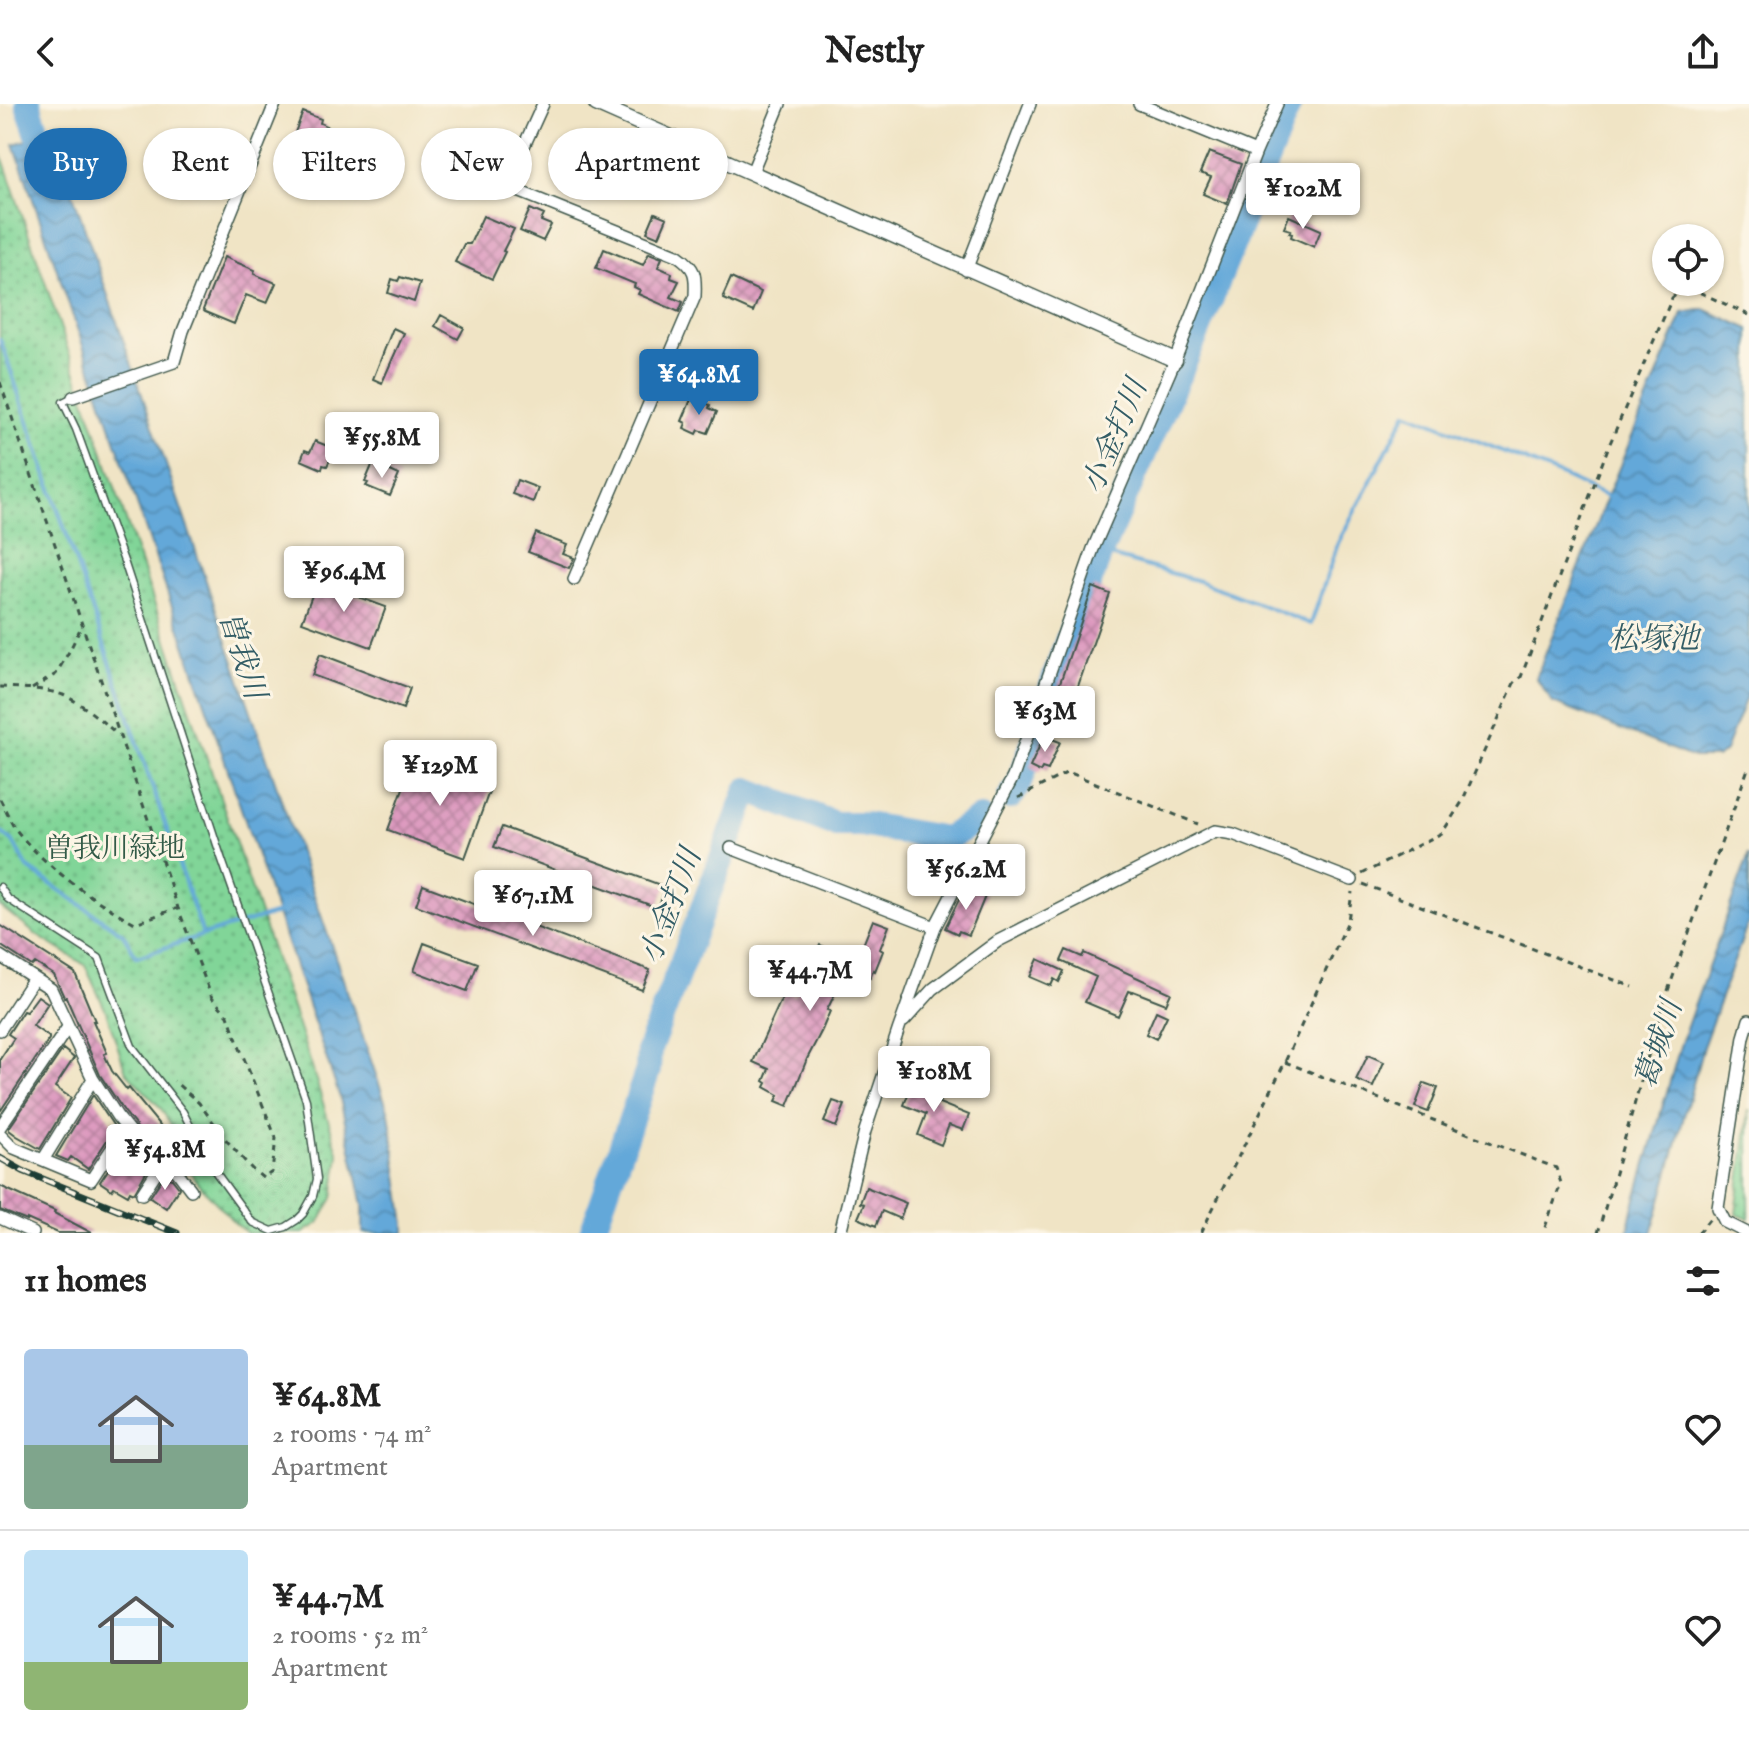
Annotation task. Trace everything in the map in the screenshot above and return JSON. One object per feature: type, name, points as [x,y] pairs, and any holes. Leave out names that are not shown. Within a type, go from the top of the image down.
[{"type":"street","points":[[73,397],[174,362],[183,331],[275,104]]},
{"type":"street","points":[[543,104],[508,181],[518,191],[677,255],[687,262],[696,275],[695,296],[574,579]]},
{"type":"street","points":[[596,104],[1175,360]]},
{"type":"street","points":[[752,172],[780,104]]},
{"type":"street","points":[[966,270],[1030,104]]},
{"type":"street","points":[[1139,104],[1256,152]]},
{"type":"street","points":[[840,1233],[865,1131],[935,927],[1013,777],[1093,549],[1175,360],[1277,104]]},
{"type":"street","points":[[899,1028],[933,989],[998,941],[1215,831],[1233,834],[1352,880]]},
{"type":"street","points":[[731,848],[935,927]]},
{"type":"street","points":[[0,956],[51,989],[93,1079],[126,1127],[159,1168],[176,1170],[191,1190]]},
{"type":"street","points":[[0,1030],[34,978]]},
{"type":"street","points":[[1747,1233],[1725,1222],[1718,1208],[1749,1020]]},
{"type":"street","points":[[0,1127],[68,1027]]},
{"type":"street","points":[[43,1160],[93,1079]]},
{"type":"street","points":[[0,1134],[14,1148],[91,1180],[126,1127]]},
{"type":"street","points":[[142,1194],[159,1168]]},
{"type":"street","points":[[4,1224],[33,1233]]},
{"type":"lane","points":[[0,887],[8,899],[99,958],[132,1046],[183,1112],[209,1163],[252,1222],[272,1231],[297,1220],[313,1196],[317,1179],[306,1100],[226,871],[125,564],[76,429],[63,402],[73,397]]},
{"type":"path","points":[[1352,880],[1442,833],[1462,802],[1514,683],[1521,677],[1608,448],[1672,298],[1686,286],[1749,315]]},
{"type":"path","points":[[0,382],[178,908],[212,998],[228,1015],[276,1138],[272,1172],[263,1178],[252,1169],[199,1103],[171,1079]]},
{"type":"path","points":[[32,689],[56,674],[82,624]]},
{"type":"path","points":[[0,687],[63,695],[120,736]]},
{"type":"path","points":[[1598,1233],[1661,1010],[1749,766]]},
{"type":"path","points":[[996,809],[1068,772],[1215,831]]},
{"type":"path","points":[[0,799],[14,826],[49,865],[116,913],[135,923],[178,908]]},
{"type":"path","points":[[1352,880],[1633,987]]},
{"type":"path","points":[[1201,1233],[1285,1062],[1348,921],[1352,880]]},
{"type":"path","points":[[1285,1062],[1556,1168],[1561,1183],[1543,1233]]},
{"type":"path","points":[[1698,1233],[1718,1208]]},
{"type":"green space","name":"曽我川緑地","points":[[0,150],[311,1064],[339,1155],[333,1198],[319,1223],[303,1233],[247,1233],[194,1179],[177,1135],[160,1107],[126,1072],[106,1011],[85,965],[38,936],[0,906]]},
{"type":"green space","points":[[1749,1109],[1749,1219],[1736,1214]]},
{"type":"water","points":[[24,141],[24,173],[14,144]]},
{"type":"water","points":[[33,200],[75,200],[389,1113],[405,1233],[363,1233],[363,1205],[340,1098]]},
{"type":"water","name":"松塚池","points":[[1704,309],[1749,329],[1749,690],[1725,751],[1717,758],[1694,758],[1553,703],[1536,678],[1683,313]]},
{"type":"water","points":[[1749,854],[1749,920],[1703,1047],[1652,1233],[1628,1233],[1681,1043]]},
{"type":"building","points":[[303,112],[321,119],[320,123],[327,126],[326,128],[297,128]]},
{"type":"building","points":[[1209,152],[1241,164],[1227,204],[1203,194],[1211,177],[1200,173]]},
{"type":"building","points":[[530,209],[544,215],[541,221],[551,225],[543,241],[520,231]]},
{"type":"building","points":[[655,213],[667,218],[659,237],[647,232]]},
{"type":"building","points":[[483,216],[514,229],[492,279],[455,262],[464,244],[470,244]]},
{"type":"building","points":[[1289,216],[1321,230],[1314,247],[1291,237],[1291,230],[1284,228]]},
{"type":"building","points":[[604,249],[643,265],[649,253],[662,258],[658,267],[672,273],[671,278],[679,281],[671,297],[683,302],[679,312],[638,294],[640,290],[634,287],[635,284],[596,268]]},
{"type":"building","points":[[224,257],[276,283],[267,303],[246,295],[234,324],[203,310]]},
{"type":"building","points":[[400,277],[420,283],[414,302],[388,293],[392,279],[398,281]]},
{"type":"building","points":[[731,278],[761,292],[753,312],[724,299]]},
{"type":"building","points":[[441,315],[464,328],[458,339],[435,326]]},
{"type":"building","points":[[393,328],[404,333],[382,383],[373,379]]},
{"type":"building","points":[[692,397],[710,405],[709,408],[717,412],[708,433],[699,430],[697,434],[684,428],[686,423],[682,421]]},
{"type":"building","points":[[315,441],[335,449],[327,466],[323,465],[322,469],[301,460],[305,450],[310,452]]},
{"type":"building","points":[[373,463],[399,475],[390,496],[366,486]]},
{"type":"building","points":[[517,480],[538,488],[533,502],[512,494]]},
{"type":"building","points":[[536,533],[567,545],[563,554],[574,558],[569,568],[528,552]]},
{"type":"building","points":[[317,582],[386,607],[371,647],[302,622]]},
{"type":"building","points":[[1093,587],[1110,594],[1069,712],[1052,706]]},
{"type":"building","points":[[320,654],[410,688],[403,709],[312,675]]},
{"type":"building","points":[[1044,736],[1060,742],[1048,770],[1042,768],[1040,772],[1030,767]]},
{"type":"building","points":[[414,758],[491,786],[465,858],[388,830]]},
{"type":"building","points":[[502,827],[666,887],[658,908],[494,847]]},
{"type":"building","points":[[423,885],[650,970],[642,990],[416,905]]},
{"type":"building","points":[[964,889],[986,894],[969,935],[945,928]]},
{"type":"building","points":[[873,920],[889,926],[875,971],[870,978],[847,969],[788,1106],[776,1101],[779,1095],[765,1087],[769,1069],[753,1062],[785,991],[795,996],[820,945],[857,960]]},
{"type":"building","points":[[0,925],[75,973],[112,1071],[161,1127],[157,1130],[172,1146],[167,1151],[173,1156],[168,1161],[163,1160],[124,1111],[100,1075],[54,975],[35,963],[32,966],[0,945]]},
{"type":"building","points":[[424,943],[478,963],[467,991],[414,971]]},
{"type":"building","points":[[1066,950],[1082,957],[1084,953],[1171,993],[1166,1004],[1129,991],[1118,1016],[1085,1002],[1096,977],[1061,961]]},
{"type":"building","points":[[1038,959],[1064,971],[1059,982],[1054,979],[1051,986],[1030,977]]},
{"type":"building","points":[[38,996],[48,1003],[33,1026],[49,1039],[1,1110],[0,1059],[14,1038],[8,1034],[23,1011],[26,1012]]},
{"type":"building","points":[[1156,1011],[1167,1016],[1156,1039],[1146,1034]]},
{"type":"building","points":[[63,1049],[74,1058],[55,1087],[71,1098],[40,1149],[9,1128]]},
{"type":"building","points":[[1368,1055],[1384,1062],[1373,1087],[1356,1080]]},
{"type":"building","points":[[1424,1083],[1438,1088],[1428,1112],[1415,1107]]},
{"type":"building","points":[[912,1084],[935,1093],[933,1097],[940,1100],[939,1103],[969,1115],[963,1130],[949,1125],[941,1145],[918,1135],[926,1114],[904,1105]]},
{"type":"building","points":[[93,1095],[115,1128],[88,1169],[71,1157],[68,1161],[56,1156]]},
{"type":"building","points":[[833,1101],[845,1105],[836,1127],[824,1122]]},
{"type":"building","points":[[127,1141],[148,1169],[134,1193],[130,1191],[128,1195],[100,1182]]},
{"type":"building","points":[[163,1177],[172,1179],[179,1188],[166,1208],[150,1197]]},
{"type":"building","points":[[0,1186],[55,1211],[92,1233],[58,1233],[0,1210]]},
{"type":"building","points":[[866,1187],[906,1203],[900,1219],[882,1211],[876,1226],[858,1218]]},
{"type":"waterway","name":"曽我川","points":[[28,104],[36,128]]},
{"type":"waterway","name":"小金打川","points":[[1010,797],[1019,785],[1100,553],[1197,333],[1289,104]]},
{"type":"waterway","points":[[0,339],[203,935],[137,957],[123,934],[28,868],[13,842],[0,831]]},
{"type":"waterway","points":[[1100,553],[1199,581],[1311,624],[1338,543],[1407,412],[1610,498]]},
{"type":"waterway","name":"小金打川","points":[[592,1233],[648,1070],[649,1049],[748,790],[835,824],[860,824],[946,839],[981,818]]},
{"type":"waterway","points":[[203,935],[281,912]]},
{"type":"railway","points":[[0,1158],[23,1171],[177,1233]]},
{"type":"water label","name":"葛城川","points":[[1658,1044]]}]
